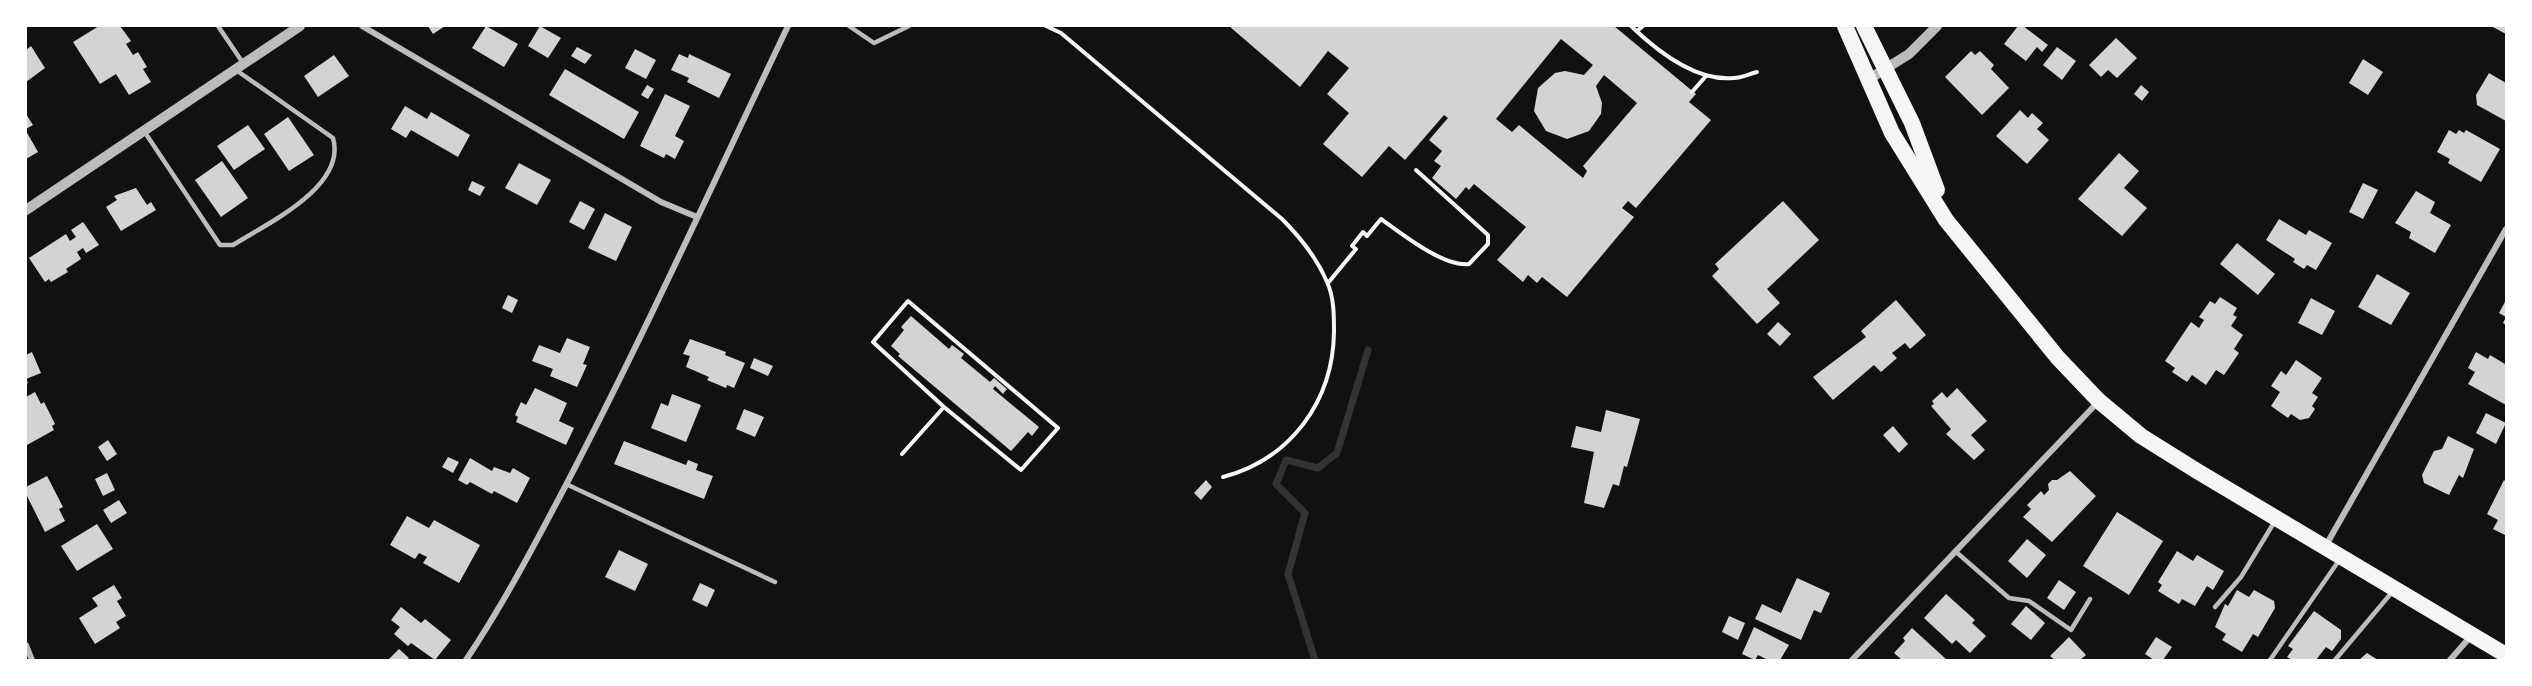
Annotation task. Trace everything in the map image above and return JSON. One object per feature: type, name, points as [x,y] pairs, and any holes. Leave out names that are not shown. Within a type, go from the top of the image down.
[{"type":"highway","points":[[1845,26],[1892,133],[1946,220],[2058,358],[2099,401],[2141,436],[2506,655]]},
{"type":"highway","points":[[1864,26],[1929,167],[1946,220]]},
{"type":"street","points":[[26,210],[300,26]]},
{"type":"street","points":[[362,26],[661,202],[697,217]]},
{"type":"street","points":[[466,660],[524,567],[613,395],[788,26]]},
{"type":"street","points":[[1869,79],[1909,54],[1937,26]]},
{"type":"street","points":[[2325,547],[2506,229]]},
{"type":"street","points":[[1858,659],[1955,551],[2099,401]]},
{"type":"street","points":[[2450,660],[2471,634]]},
{"type":"street","points":[[26,645],[32,660]]},
{"type":"lane","points":[[144,130],[220,245],[233,245],[305,199],[320,186],[336,147],[333,138],[239,66],[218,26]]},
{"type":"lane","points":[[849,26],[874,43],[909,26]]},
{"type":"lane","points":[[566,484],[775,582]]},
{"type":"lane","points":[[2215,607],[2241,577],[2277,519]]},
{"type":"lane","points":[[1955,551],[2009,598],[2029,601],[2071,630],[2090,599]]},
{"type":"lane","points":[[2271,659],[2342,558]]},
{"type":"lane","points":[[2335,660],[2394,589]]},
{"type":"path","points":[[1046,26],[1061,33],[1282,219],[1300,238],[1328,283],[1334,311],[1333,357],[1321,396],[1303,425],[1276,452],[1249,470],[1223,477]]},
{"type":"path","points":[[1631,26],[1667,55],[1706,76],[1733,78],[1757,72]]},
{"type":"path","points":[[1637,32],[1642,26]]},
{"type":"path","points":[[1692,92],[1706,76]]},
{"type":"path","points":[[1328,283],[1356,249],[1352,246],[1363,232],[1368,236],[1381,219],[1414,242],[1459,265],[1469,264],[1488,244],[1488,235],[1416,170]]},
{"type":"path","points":[[908,301],[1059,426],[1021,470],[944,407],[873,342],[908,301]]},
{"type":"path","points":[[902,454],[944,407]]},
{"type":"building","points":[[99,26],[120,26],[131,41],[126,44],[133,55],[138,52],[147,67],[143,69],[151,82],[129,95],[116,74],[100,84],[73,42]]},
{"type":"building","points":[[428,26],[445,26],[433,34]]},
{"type":"building","points":[[486,26],[518,44],[504,67],[472,48]]},
{"type":"building","points":[[540,26],[561,38],[548,58],[528,46]]},
{"type":"building","points":[[1229,26],[1614,26],[1696,94],[1689,102],[1711,120],[1636,208],[1628,201],[1622,208],[1634,217],[1567,297],[1542,277],[1537,283],[1528,275],[1523,282],[1497,260],[1526,227],[1474,184],[1469,190],[1466,187],[1456,199],[1432,178],[1441,166],[1434,161],[1442,151],[1429,140],[1448,118],[1444,115],[1405,160],[1389,146],[1362,177],[1323,144],[1349,113],[1327,94],[1349,68],[1328,51],[1300,87]],"holes":[[[1561,39],[1593,65],[1584,75],[1565,71],[1555,73],[1538,88],[1534,111],[1546,131],[1567,139],[1589,131],[1601,114],[1602,103],[1596,86],[1604,75],[1637,103],[1583,166],[1587,171],[1583,178],[1519,125],[1512,132],[1496,119]]]},
{"type":"building","points":[[2018,26],[2023,26],[2048,45],[2042,52],[2037,47],[2026,61],[2004,44]]},
{"type":"building","points":[[2491,26],[2506,26],[2506,34]]},
{"type":"building","points":[[2116,38],[2137,58],[2117,78],[2108,70],[2101,77],[2089,65]]},
{"type":"building","points":[[31,46],[45,68],[26,82],[26,50]]},
{"type":"building","points":[[577,47],[592,55],[585,64],[571,56]]},
{"type":"building","points":[[2057,47],[2076,61],[2062,80],[2043,65]]},
{"type":"building","points":[[635,49],[656,60],[646,79],[625,68]]},
{"type":"building","points":[[1971,51],[1975,55],[1980,51],[1994,65],[1991,69],[2009,88],[1982,115],[1945,77]]},
{"type":"building","points":[[679,54],[688,58],[689,54],[731,74],[719,98],[687,82],[689,78],[671,70]]},
{"type":"building","points":[[334,55],[349,76],[318,97],[304,76]]},
{"type":"building","points":[[2363,59],[2383,72],[2368,95],[2349,83]]},
{"type":"building","points":[[565,69],[639,112],[624,139],[549,95]]},
{"type":"building","points":[[2489,73],[2506,83],[2506,121],[2477,105],[2476,95]]},
{"type":"building","points":[[647,85],[654,89],[648,99],[641,95]]},
{"type":"building","points":[[2141,85],[2149,92],[2142,101],[2134,94]]},
{"type":"building","points":[[665,94],[690,106],[675,136],[684,141],[675,159],[666,154],[664,158],[640,146]]},
{"type":"building","points":[[405,106],[427,119],[431,112],[470,135],[458,157],[411,130],[406,138],[391,129]]},
{"type":"building","points":[[2020,110],[2028,118],[2032,113],[2043,123],[2037,129],[2049,140],[2027,164],[1996,136]]},
{"type":"building","points":[[26,114],[33,125],[26,129]]},
{"type":"building","points":[[288,117],[314,155],[289,171],[264,134]]},
{"type":"building","points":[[248,125],[265,149],[234,170],[217,146]]},
{"type":"building","points":[[2449,130],[2456,134],[2459,130],[2464,133],[2466,130],[2500,149],[2481,182],[2448,163],[2450,159],[2437,152]]},
{"type":"building","points":[[26,131],[38,152],[26,159]]},
{"type":"building","points":[[2119,153],[2139,171],[2124,188],[2147,208],[2122,236],[2078,199]]},
{"type":"building","points":[[222,161],[248,198],[221,217],[195,180]]},
{"type":"building","points":[[519,163],[551,180],[537,205],[505,188]]},
{"type":"building","points":[[472,181],[485,187],[480,196],[468,190]]},
{"type":"building","points":[[2363,183],[2378,190],[2363,219],[2349,212]]},
{"type":"building","points":[[136,188],[147,205],[151,202],[156,210],[121,231],[106,207],[117,200],[114,196]]},
{"type":"building","points":[[2416,191],[2435,202],[2430,213],[2451,225],[2435,253],[2409,238],[2411,232],[2395,223]]},
{"type":"building","points":[[580,201],[595,209],[584,230],[569,222]]},
{"type":"building","points":[[1783,201],[1819,240],[1767,289],[1780,303],[1757,324],[1712,276],[1719,269],[1715,264]]},
{"type":"building","points":[[605,213],[632,227],[616,261],[588,248]]},
{"type":"building","points":[[2279,219],[2306,235],[2309,230],[2332,243],[2316,270],[2307,265],[2304,269],[2293,262],[2295,259],[2266,240]]},
{"type":"building","points":[[83,222],[99,245],[86,253],[83,248],[77,252],[81,259],[66,269],[68,272],[51,282],[49,279],[45,282],[29,258],[66,234],[70,241],[76,237],[71,230]]},
{"type":"building","points":[[2237,243],[2275,274],[2258,295],[2220,264]]},
{"type":"building","points":[[2377,274],[2410,293],[2391,325],[2358,307]]},
{"type":"building","points":[[508,295],[518,300],[512,313],[502,308]]},
{"type":"building","points":[[2220,297],[2237,308],[2233,315],[2237,317],[2231,326],[2243,335],[2234,349],[2239,353],[2224,375],[2216,370],[2206,385],[2192,375],[2187,382],[2172,372],[2175,368],[2165,361],[2191,322],[2199,328],[2204,320],[2199,317],[2210,301],[2215,304]]},
{"type":"building","points":[[2311,298],[2335,311],[2322,335],[2298,323]]},
{"type":"building","points":[[1896,300],[1926,335],[1910,349],[1905,343],[1892,353],[1897,358],[1881,372],[1874,365],[1833,400],[1813,377],[1866,337],[1861,331]]},
{"type":"building","points":[[2506,300],[2506,317],[2499,313]]},
{"type":"building","points":[[911,316],[949,349],[952,345],[964,354],[961,358],[990,382],[994,378],[1007,389],[1003,394],[995,386],[993,389],[1039,427],[1032,436],[1028,432],[1011,451],[898,356],[900,354],[891,346],[904,330],[901,327]]},
{"type":"building","points":[[1778,322],[1791,334],[1780,346],[1767,334]]},
{"type":"building","points":[[567,338],[590,347],[583,364],[587,365],[577,387],[550,376],[553,369],[532,361],[539,345],[560,353]]},
{"type":"building","points":[[690,339],[726,352],[725,355],[745,363],[734,388],[727,385],[726,388],[707,380],[709,377],[686,367],[690,356],[683,354]]},
{"type":"building","points":[[32,352],[41,373],[26,379],[26,355]]},
{"type":"building","points":[[2476,352],[2488,359],[2490,355],[2505,364],[2506,405],[2468,384],[2475,372],[2468,368]]},
{"type":"building","points":[[754,358],[773,366],[768,376],[750,368]]},
{"type":"building","points":[[2296,360],[2322,378],[2312,393],[2318,397],[2312,406],[2315,409],[2309,418],[2300,420],[2291,414],[2288,418],[2271,406],[2280,392],[2271,386],[2281,371],[2286,375]]},
{"type":"building","points":[[535,388],[567,403],[559,421],[574,428],[566,445],[516,422],[518,417],[515,415],[521,402],[526,405]]},
{"type":"building","points":[[1957,388],[1987,421],[1971,435],[1985,450],[1974,460],[1946,434],[1951,429],[1931,406],[1934,404],[1932,401],[1942,392],[1947,398]]},
{"type":"building","points":[[35,392],[41,404],[44,402],[55,424],[52,426],[54,430],[27,445],[26,397]]},
{"type":"building","points":[[672,394],[701,405],[686,442],[651,428],[661,403],[668,406]]},
{"type":"building","points":[[744,409],[764,417],[755,437],[736,429]]},
{"type":"building","points":[[1606,410],[1640,419],[1627,467],[1624,466],[1619,486],[1613,484],[1604,508],[1584,503],[1594,452],[1571,447],[1576,426],[1601,432]]},
{"type":"building","points":[[2486,413],[2506,423],[2496,444],[2476,433]]},
{"type":"building","points":[[1893,426],[1908,444],[1899,453],[1883,435]]},
{"type":"building","points":[[2448,436],[2474,449],[2463,478],[2459,475],[2449,495],[2424,483],[2422,475],[2434,451],[2442,449]]},
{"type":"building","points":[[108,440],[117,454],[107,461],[98,447]]},
{"type":"building","points":[[624,441],[686,465],[688,460],[698,464],[696,470],[713,476],[704,499],[614,464]]},
{"type":"building","points":[[448,457],[459,462],[453,473],[442,467]]},
{"type":"building","points":[[470,458],[492,471],[494,467],[510,473],[513,468],[530,478],[517,503],[494,491],[492,494],[470,482],[467,485],[458,480]]},
{"type":"building","points":[[2070,471],[2096,496],[2052,542],[2023,517],[2031,509],[2027,505],[2041,491],[2044,495],[2049,490],[2048,484],[2052,480],[2057,480]]},
{"type":"building","points":[[107,473],[115,490],[103,496],[95,479]]},
{"type":"building","points":[[47,476],[63,507],[59,509],[65,521],[45,532],[26,494],[26,487]]},
{"type":"building","points":[[1206,480],[1212,487],[1201,500],[1194,493]]},
{"type":"building","points":[[2504,480],[2506,482],[2505,535],[2493,529],[2498,520],[2487,514]]},
{"type":"building","points":[[119,500],[127,513],[111,523],[103,510]]},
{"type":"building","points":[[2117,512],[2163,541],[2129,595],[2083,566]]},
{"type":"building","points":[[407,516],[429,528],[434,520],[480,545],[459,583],[423,563],[427,557],[419,553],[415,559],[390,545]]},
{"type":"building","points":[[97,524],[113,549],[77,571],[61,546]]},
{"type":"building","points":[[2027,539],[2046,555],[2027,578],[2008,561]]},
{"type":"building","points":[[619,550],[648,564],[635,591],[605,577]]},
{"type":"building","points":[[2177,551],[2193,561],[2197,555],[2224,571],[2213,590],[2207,586],[2195,606],[2182,599],[2179,604],[2158,591],[2162,585],[2158,582]]},
{"type":"building","points":[[1797,578],[1830,593],[1821,613],[1814,610],[1801,640],[1755,619],[1762,604],[1781,613]]},
{"type":"building","points":[[2059,580],[2076,592],[2064,610],[2047,598]]},
{"type":"building","points":[[700,583],[715,590],[707,607],[692,600]]},
{"type":"building","points":[[114,585],[122,598],[117,601],[126,616],[116,622],[120,628],[95,644],[79,618],[98,606],[92,598]]},
{"type":"building","points":[[2237,590],[2249,597],[2254,590],[2274,601],[2275,608],[2258,637],[2253,634],[2242,652],[2222,640],[2226,634],[2215,627],[2225,604],[2228,606]]},
{"type":"building","points":[[1946,594],[1975,620],[1972,623],[1986,636],[1970,653],[1956,640],[1952,644],[1924,618]]},
{"type":"building","points":[[2026,606],[2045,623],[2031,640],[2011,624]]},
{"type":"building","points":[[401,607],[421,623],[425,619],[451,640],[435,660],[411,643],[408,646],[394,634],[400,627],[391,620]]},
{"type":"building","points":[[2314,611],[2341,630],[2341,639],[2332,651],[2326,647],[2316,660],[2292,660],[2287,657],[2293,649],[2288,646]]},
{"type":"building","points":[[1729,616],[1745,623],[1738,640],[1722,632]]},
{"type":"building","points":[[1754,627],[1789,645],[1780,660],[1768,660],[1758,655],[1755,660],[1742,654]]},
{"type":"building","points":[[1912,628],[1947,660],[1902,660],[1894,653],[1905,641],[1903,638]]},
{"type":"building","points":[[2069,637],[2086,655],[2080,660],[2055,660],[2050,656]]},
{"type":"building","points":[[2156,637],[2172,647],[2163,660],[2154,660],[2145,654]]},
{"type":"building","points":[[399,649],[409,658],[406,660],[389,659]]},
{"type":"building","points":[[2367,653],[2378,660],[2359,660]]},
{"type":"waterway","points":[[1315,660],[1288,574],[1305,513],[1276,484],[1286,460],[1318,468],[1337,453],[1368,350]]}]
